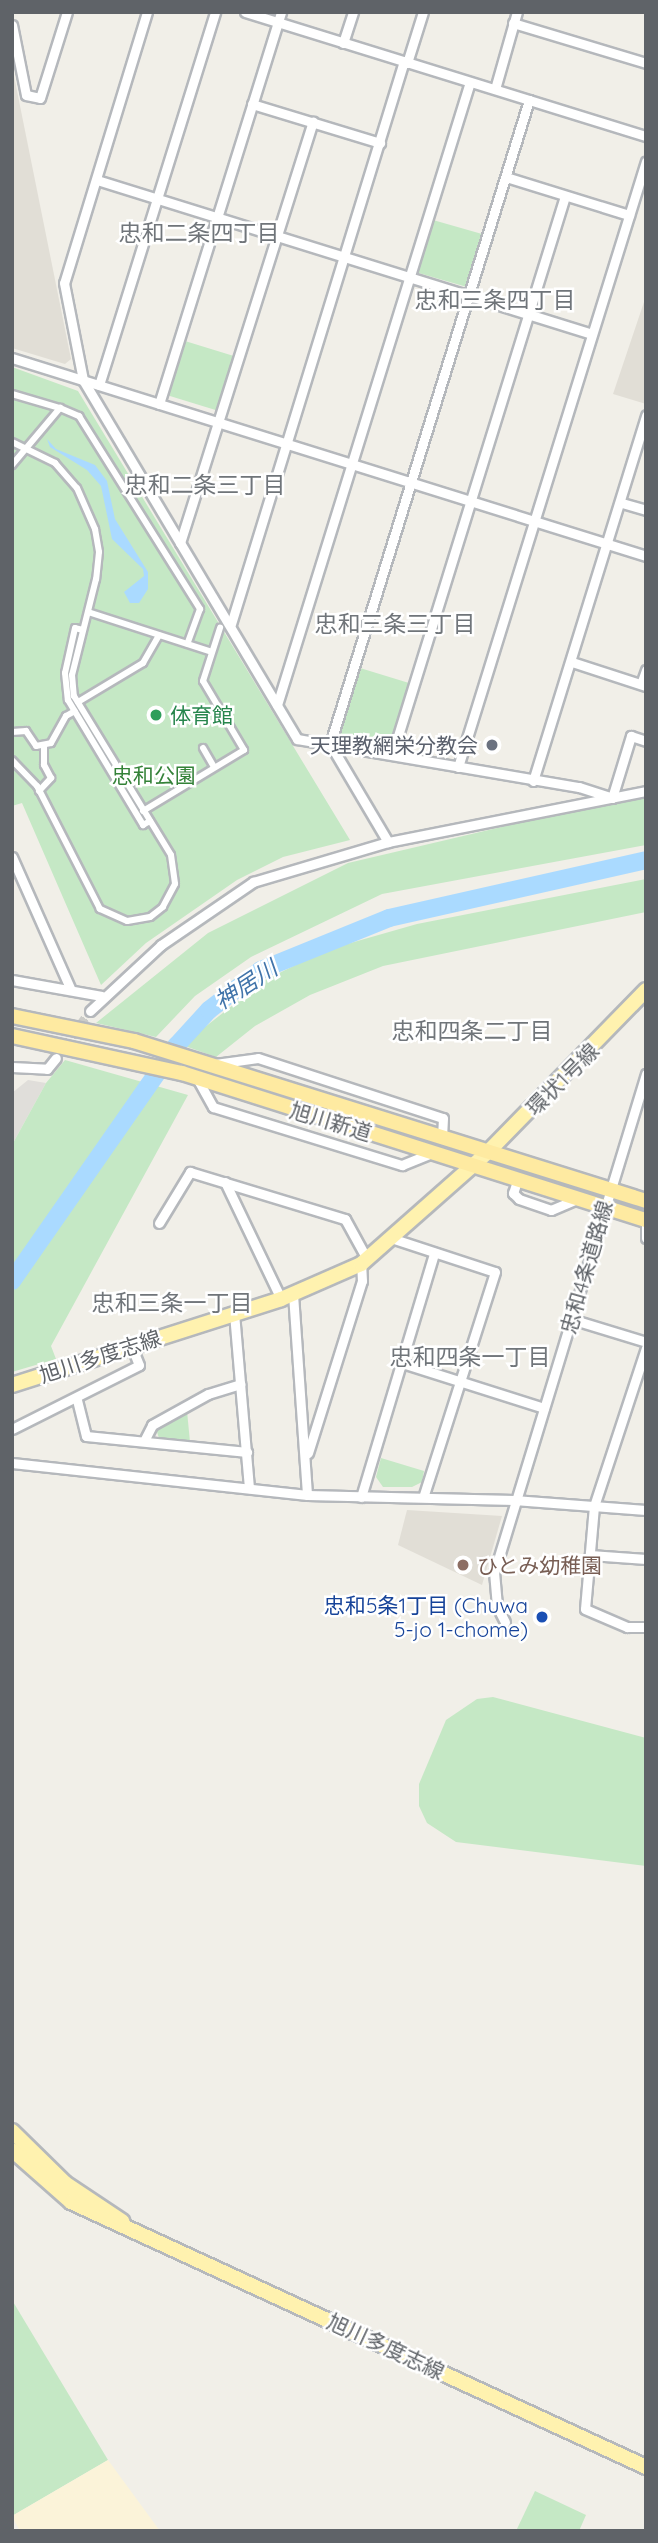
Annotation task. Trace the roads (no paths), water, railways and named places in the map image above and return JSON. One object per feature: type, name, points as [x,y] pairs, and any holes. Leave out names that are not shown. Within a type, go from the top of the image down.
[{"type":"highway","name":"旭川新道","points":[[12,1016],[134,1041],[646,1201]]},
{"type":"highway","name":"旭川新道","points":[[12,1036],[123,1057],[182,1073],[646,1221]]},
{"type":"main road","name":"環状1号線","points":[[473,1164],[644,996]]},
{"type":"main road","name":"旭川多度志線","points":[[12,1385],[287,1297],[364,1261],[394,1239],[473,1164]]},
{"type":"main road","name":"旭川多度志線","points":[[12,2131],[65,2183],[125,2224]]},
{"type":"main road","name":"旭川多度志線","points":[[12,2150],[71,2202],[125,2224],[646,2467]]},
{"type":"street","points":[[12,25],[26,95],[40,98],[67,12]]},
{"type":"street","points":[[147,12],[64,283],[83,380],[298,739],[579,787],[612,798]]},
{"type":"street","points":[[99,385],[215,12]]},
{"type":"street","points":[[245,12],[646,136]]},
{"type":"street","points":[[159,404],[281,12]]},
{"type":"street","points":[[343,43],[353,12]]},
{"type":"street","points":[[231,624],[405,62],[423,12]]},
{"type":"street","points":[[495,89],[517,12]]},
{"type":"street","points":[[513,23],[646,63]]},
{"type":"street","points":[[277,705],[470,82]]},
{"type":"street","points":[[388,842],[330,744],[529,100]]},
{"type":"street","points":[[251,104],[380,143]]},
{"type":"street","points":[[180,543],[313,122]]},
{"type":"street","points":[[457,767],[646,161]]},
{"type":"street","points":[[506,177],[629,215]]},
{"type":"street","points":[[97,180],[592,334]]},
{"type":"street","points":[[392,755],[565,196]]},
{"type":"street","points":[[12,358],[646,556]]},
{"type":"street","points":[[12,394],[79,416],[89,428],[200,609],[187,644]]},
{"type":"street","points":[[12,465],[60,408]]},
{"type":"street","points":[[533,781],[622,503],[646,415]]},
{"type":"street","points":[[12,442],[55,463],[78,488],[92,518],[99,552],[88,612],[72,675],[78,702],[170,855],[175,884],[163,907],[150,917],[127,922],[114,918],[91,896],[39,791],[13,762]]},
{"type":"street","points":[[622,503],[646,510]]},
{"type":"street","points":[[88,612],[212,652]]},
{"type":"street","points":[[83,630],[75,628],[65,673],[75,711],[144,825],[150,821]]},
{"type":"street","points":[[143,811],[244,750],[203,681],[220,628]]},
{"type":"street","points":[[78,702],[143,663],[159,635]]},
{"type":"street","points":[[572,662],[644,685],[646,670]]},
{"type":"street","points":[[12,732],[26,731],[36,746],[44,745],[59,736],[66,716],[75,711]]},
{"type":"street","points":[[612,798],[631,736],[646,741]]},
{"type":"street","points":[[39,791],[51,778],[44,765],[44,745]]},
{"type":"street","points":[[203,748],[214,767]]},
{"type":"street","points":[[90,1011],[102,996],[171,937],[253,882],[388,842],[646,791]]},
{"type":"street","points":[[12,857],[70,988]]},
{"type":"street","points":[[12,980],[70,988],[102,996]]},
{"type":"street","points":[[12,1068],[47,1069],[56,1058]]},
{"type":"street","name":"忠和4条道路線","points":[[505,1622],[497,1606],[494,1573],[603,1206],[646,1074]]},
{"type":"street","points":[[198,1080],[213,1107],[402,1165],[434,1152]]},
{"type":"street","points":[[159,1223],[190,1172],[345,1219],[364,1261],[362,1281],[307,1454]]},
{"type":"street","points":[[225,1182],[287,1297],[307,1454],[307,1495]]},
{"type":"street","points":[[646,1221],[646,1238]]},
{"type":"street","points":[[394,1239],[495,1272],[423,1497]]},
{"type":"street","points":[[361,1497],[434,1253]]},
{"type":"street","points":[[234,1313],[249,1488]]},
{"type":"street","points":[[571,1319],[646,1342]]},
{"type":"street","points":[[12,1429],[77,1400],[139,1365],[131,1345]]},
{"type":"street","points":[[646,1348],[594,1506],[585,1609],[627,1627],[646,1628]]},
{"type":"street","points":[[402,1363],[544,1408]]},
{"type":"street","points":[[144,1441],[152,1425],[208,1394],[241,1384]]},
{"type":"street","points":[[77,1400],[86,1436],[247,1452]]},
{"type":"street","points":[[12,1464],[307,1495],[514,1500],[646,1510]]},
{"type":"street","points":[[590,1555],[646,1559]]},
{"type":"water","points":[[47,439],[56,449],[95,465],[107,481],[115,519],[148,572],[148,589],[139,603],[130,603],[124,592],[144,576],[143,569],[112,539],[101,486],[87,470],[50,447]]},
{"type":"waterway","name":"神居川","points":[[12,1281],[176,1046],[209,1010],[261,970],[389,918],[646,860]]},
{"type":"tunnel","points":[[56,1058],[90,1011]]},
{"type":"place","name":"体育館","points":[[156,715]]},
{"type":"place","name":"天理教網栄分教会","points":[[492,745]]},
{"type":"place","name":"ひとみ幼稚園","points":[[463,1565]]},
{"type":"place","name":"忠和5条1丁目 (Chuwa 5-jo 1-chome)","points":[[542,1617]]},
{"type":"district","name":"忠和二条四丁目","points":[[199,233]]},
{"type":"district","name":"忠和三条四丁目","points":[[495,300]]},
{"type":"district","name":"忠和二条三丁目","points":[[205,485]]},
{"type":"district","name":"忠和三条三丁目","points":[[395,624]]},
{"type":"district","name":"忠和四条二丁目","points":[[472,1031]]},
{"type":"district","name":"忠和三条一丁目","points":[[172,1303]]},
{"type":"district","name":"忠和四条一丁目","points":[[470,1357]]},
{"type":"park label","name":"忠和公園","points":[[154,775]]}]
